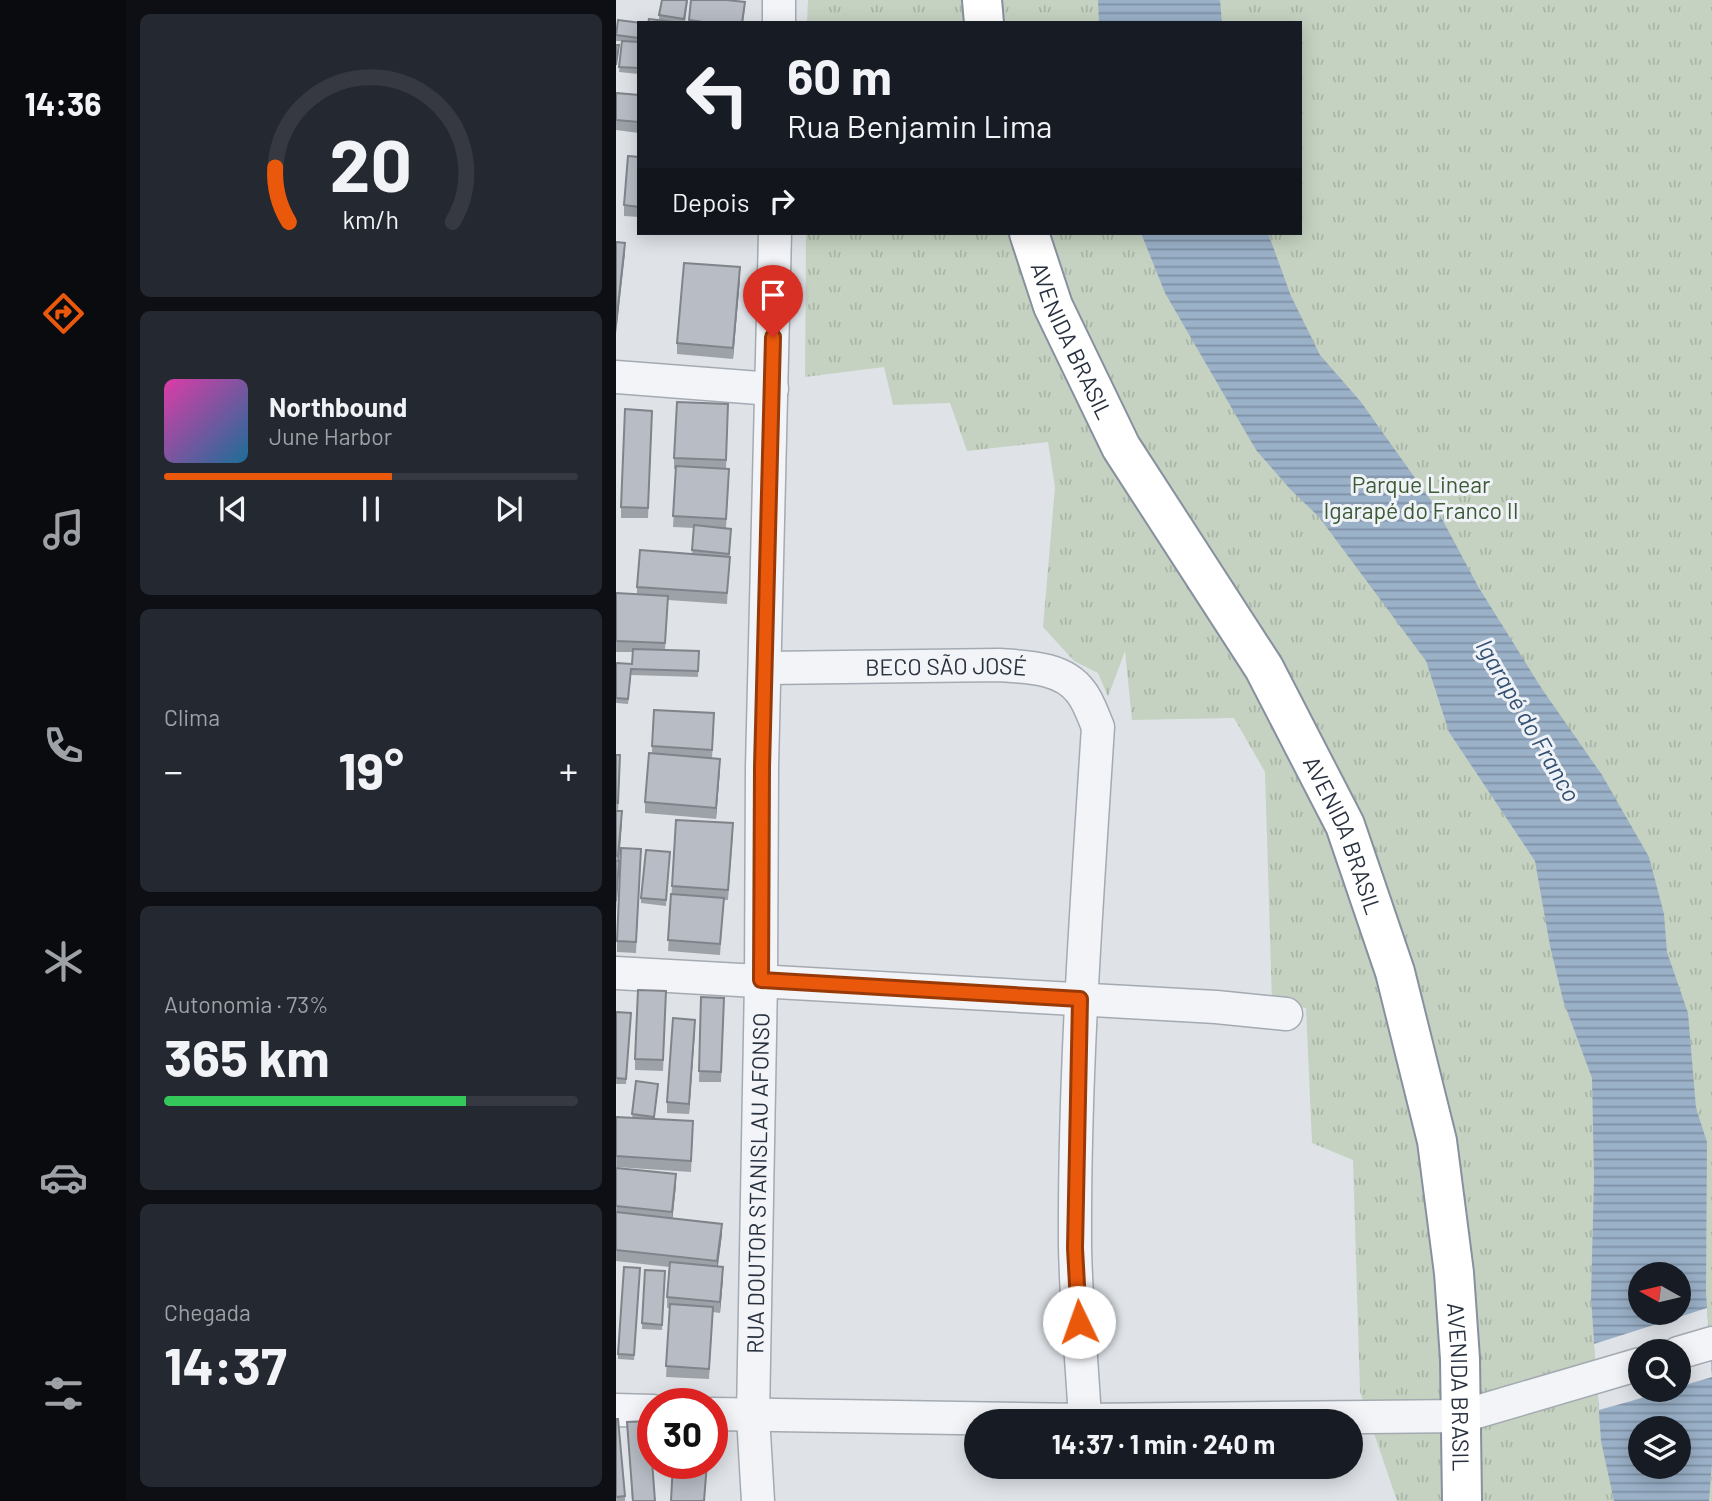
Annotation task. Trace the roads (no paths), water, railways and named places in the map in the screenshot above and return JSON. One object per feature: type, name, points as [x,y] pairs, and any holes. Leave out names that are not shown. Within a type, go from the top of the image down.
[{"type":"highway","points":[[982,0],[984,21]]},
{"type":"highway","name":"AVENIDA BRASIL","points":[[1030,235],[1053,306],[1121,447],[1264,668],[1345,825],[1395,972],[1437,1141],[1454,1273],[1463,1416],[1462,1501]]},
{"type":"street","points":[[779,0],[779,21]]},
{"type":"street","name":"RUA DOUTOR STANISLAU AFONSO","points":[[758,1501],[753,1416],[762,767],[775,235]]},
{"type":"street","points":[[616,377],[772,389]]},
{"type":"street","name":"BECO SÃO JOSÉ","points":[[766,668],[1034,667],[1060,675],[1081,691],[1098,727],[1080,999]]},
{"type":"street","points":[[616,973],[1080,999],[1286,1014]]},
{"type":"street","points":[[1080,999],[1075,1248],[1084,1409]]},
{"type":"street","points":[[1691,1349],[1712,1343]]},
{"type":"street","points":[[1363,1417],[1463,1416],[1628,1368]]},
{"type":"street","points":[[616,1410],[637,1411]]},
{"type":"street","points":[[728,1415],[964,1419]]},
{"type":"water","points":[[1098,0],[1220,0],[1222,21],[1099,21]]},
{"type":"water","name":"Igarapé do Franco","points":[[1142,235],[1269,235],[1291,296],[1320,355],[1361,402],[1435,506],[1479,588],[1542,689],[1602,775],[1649,857],[1664,914],[1667,952],[1688,1013],[1696,1108],[1707,1142],[1706,1294],[1712,1367],[1712,1463],[1709,1501],[1614,1501],[1601,1441],[1591,1298],[1594,1178],[1592,1078],[1563,1000],[1535,861],[1449,732],[1426,661],[1319,517],[1256,450],[1165,293]]},
{"type":"park label","name":"Parque Linear Igarapé do Franco II","points":[[1421,497]]}]
